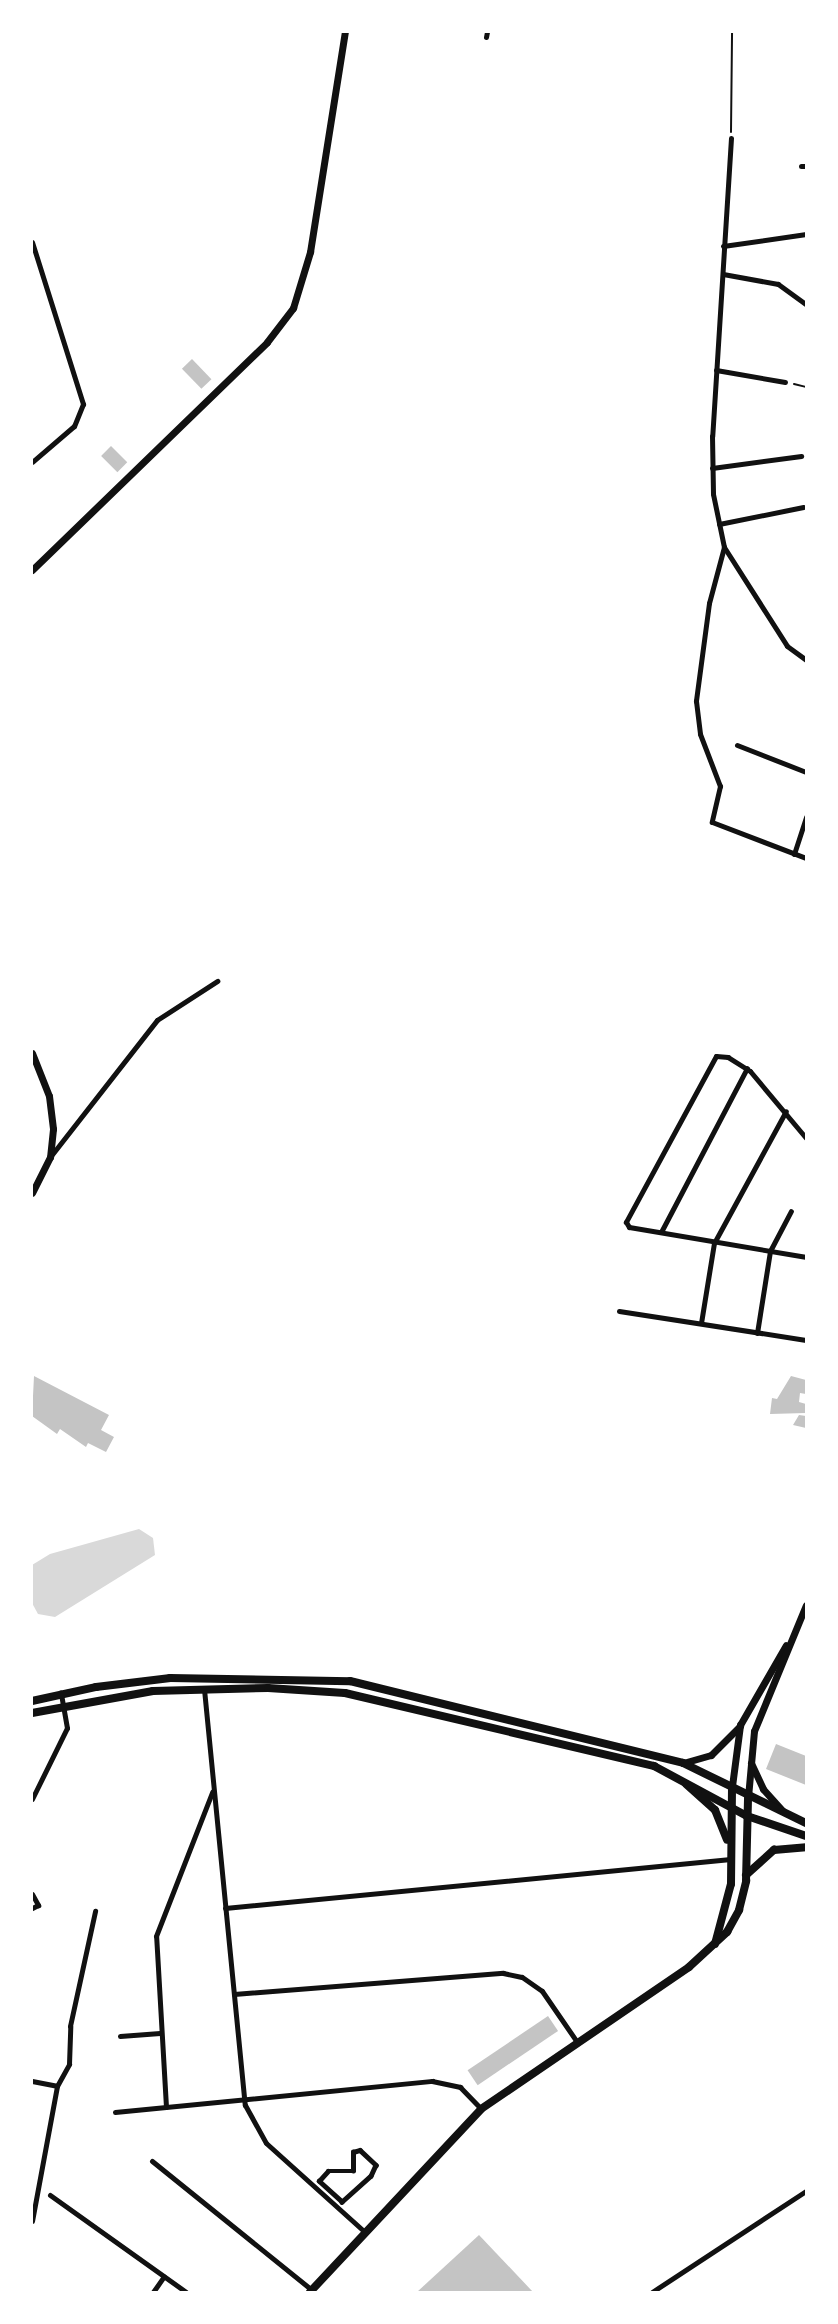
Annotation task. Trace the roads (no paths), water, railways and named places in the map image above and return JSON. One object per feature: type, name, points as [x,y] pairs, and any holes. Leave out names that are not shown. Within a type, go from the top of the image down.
[{"type":"main road","points":[[32,1701],[61,1693],[170,1678],[341,1680],[557,1729],[683,1763],[732,1786],[748,1797],[807,1823]]},
{"type":"main road","points":[[32,1713],[139,1693],[204,1689],[303,1688],[352,1694],[578,1745],[673,1773],[747,1816],[807,1836]]},
{"type":"main road","points":[[673,1773],[719,1817],[731,1859]]},
{"type":"main road","points":[[715,1944],[729,1898],[732,1786]]},
{"type":"main road","points":[[312,2292],[481,2109],[689,1967],[715,1944],[736,1917],[747,1875],[748,1797]]},
{"type":"main road","points":[[747,1875],[774,1850],[807,1847]]},
{"type":"street","points":[[32,570],[267,342],[293,308],[310,252],[345,32]]},
{"type":"street","points":[[731,138],[712,468],[719,524],[724,547],[788,648],[807,660]]},
{"type":"street","points":[[723,246],[807,234]]},
{"type":"street","points":[[32,242],[83,404],[74,426],[32,462]]},
{"type":"street","points":[[723,274],[778,284],[807,304]]},
{"type":"street","points":[[716,370],[785,382]]},
{"type":"street","points":[[712,468],[801,456]]},
{"type":"street","points":[[719,524],[803,507]]},
{"type":"street","points":[[724,547],[709,603],[696,701],[700,734],[720,784],[712,822],[807,858]]},
{"type":"street","points":[[737,745],[807,772]]},
{"type":"street","points":[[794,854],[805,820]]},
{"type":"street","points":[[32,1193],[50,1157],[157,1020],[217,981]]},
{"type":"street","points":[[32,1053],[50,1102],[53,1136],[50,1157]]},
{"type":"street","points":[[807,1138],[747,1068],[724,1055],[712,1060],[626,1221],[628,1227],[807,1257]]},
{"type":"street","points":[[661,1232],[747,1068]]},
{"type":"street","points":[[701,1323],[714,1242],[786,1111]]},
{"type":"street","points":[[757,1333],[770,1251],[791,1211]]},
{"type":"street","points":[[619,1311],[807,1340]]},
{"type":"street","points":[[748,1797],[749,1759],[754,1731],[790,1639],[807,1605]]},
{"type":"street","points":[[683,1763],[711,1755],[740,1725],[763,1678],[790,1639]]},
{"type":"street","points":[[204,1689],[243,2098],[266,2143],[365,2232]]},
{"type":"street","points":[[32,1799],[63,1740],[64,1705],[61,1693]]},
{"type":"street","points":[[732,1786],[740,1725]]},
{"type":"street","points":[[749,1759],[763,1788],[788,1816]]},
{"type":"street","points":[[166,2107],[156,1936],[212,1792]]},
{"type":"street","points":[[225,1908],[731,1859]]},
{"type":"street","points":[[32,1894],[38,1905],[32,1908]]},
{"type":"street","points":[[32,2221],[57,2085],[69,2064],[70,2026],[95,1911]]},
{"type":"street","points":[[234,1994],[503,1973],[522,1977],[542,1991],[577,2042]]},
{"type":"street","points":[[120,2036],[160,2033]]},
{"type":"street","points":[[32,2081],[57,2085]]},
{"type":"street","points":[[115,2112],[438,2081],[462,2088],[481,2109]]},
{"type":"street","points":[[360,2150],[376,2165],[370,2176],[342,2202],[319,2181],[328,2171],[353,2171],[353,2152],[360,2150]]},
{"type":"street","points":[[152,2161],[312,2292]]},
{"type":"street","points":[[652,2292],[807,2191]]},
{"type":"street","points":[[50,2194],[186,2292]]},
{"type":"street","points":[[153,2292],[164,2276]]}]
